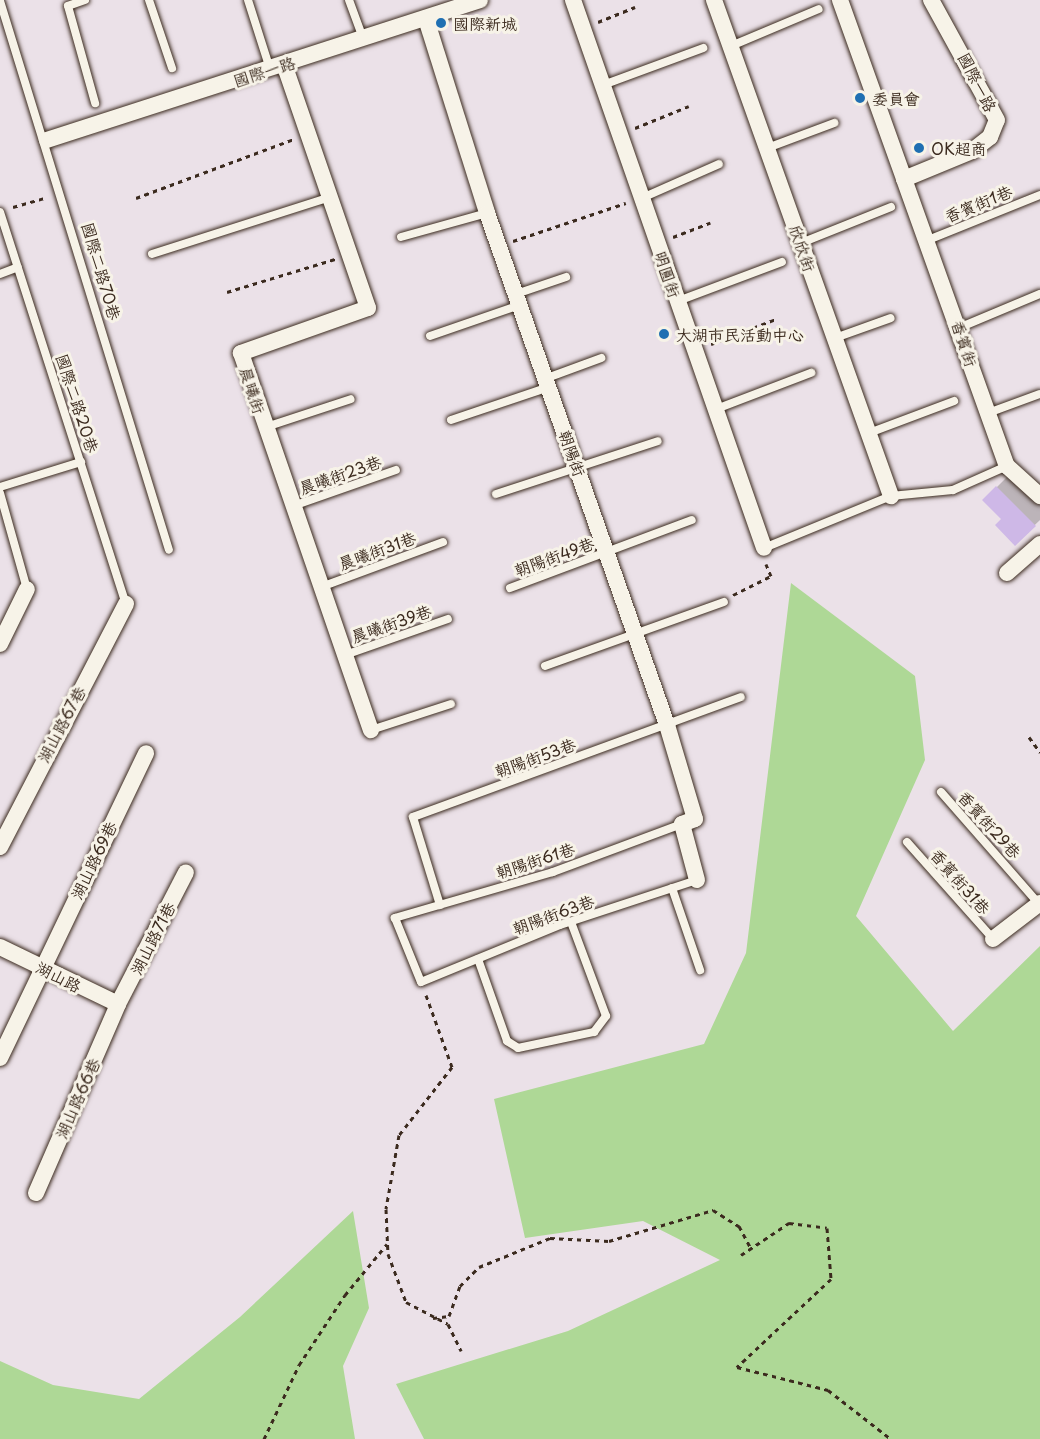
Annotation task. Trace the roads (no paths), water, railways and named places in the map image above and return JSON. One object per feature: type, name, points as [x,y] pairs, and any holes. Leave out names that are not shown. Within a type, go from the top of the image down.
[{"type":"street","name":"國際一路","points":[[47,140],[426,19],[454,4],[480,0]]},
{"type":"street","name":"明圓街","points":[[573,0],[764,548]]},
{"type":"street","name":"欣欣街","points":[[714,0],[891,496]]},
{"type":"street","points":[[840,0],[904,179]]},
{"type":"street","name":"國際一路","points":[[904,179],[972,151],[990,137],[997,120],[931,0]]},
{"type":"street","name":"朝陽街","points":[[426,19],[487,213],[609,553],[667,725],[695,819],[682,824]]},
{"type":"street","name":"晨曦街","points":[[277,67],[307,134],[327,198],[368,308],[241,353],[371,730]]},
{"type":"street","name":"香賓街","points":[[904,179],[961,327],[1007,466],[1040,496]]},
{"type":"street","points":[[1007,573],[1040,544]]},
{"type":"street","points":[[0,644],[27,589]]},
{"type":"street","name":"湖山路67巷","points":[[0,847],[126,604]]},
{"type":"street","name":"湖山路69巷","points":[[0,1058],[40,967],[146,753]]},
{"type":"street","points":[[682,824],[697,880]]},
{"type":"street","name":"湖山路71巷","points":[[118,1004],[186,872]]},
{"type":"street","points":[[993,939],[1040,903]]},
{"type":"street","name":"湖山路","points":[[0,947],[118,1004]]},
{"type":"street","name":"湖山路66巷","points":[[36,1193],[118,1004]]},
{"type":"lane","points":[[85,0],[68,6],[95,103]]},
{"type":"lane","points":[[149,0],[172,68]]},
{"type":"lane","points":[[248,0],[277,67]]},
{"type":"lane","points":[[349,0],[364,39]]},
{"type":"lane","name":"國際二路70巷","points":[[0,1],[47,140],[169,550]]},
{"type":"lane","points":[[731,46],[819,9]]},
{"type":"lane","points":[[603,85],[703,48]]},
{"type":"lane","points":[[767,148],[834,123]]},
{"type":"lane","points":[[642,198],[719,164]]},
{"type":"lane","name":"香賓街1巷","points":[[928,240],[1040,195]]},
{"type":"lane","points":[[152,254],[327,198]]},
{"type":"lane","points":[[801,243],[891,207]]},
{"type":"lane","name":"國際二路20巷","points":[[0,211],[126,604]]},
{"type":"lane","points":[[401,237],[487,213]]},
{"type":"lane","points":[[678,302],[782,262]]},
{"type":"lane","points":[[0,274],[18,267]]},
{"type":"lane","points":[[430,336],[566,277]]},
{"type":"lane","points":[[961,327],[1040,294]]},
{"type":"lane","points":[[835,338],[891,318]]},
{"type":"lane","points":[[451,420],[548,383],[601,358]]},
{"type":"lane","points":[[716,409],[811,373]]},
{"type":"lane","points":[[988,413],[1040,394]]},
{"type":"lane","points":[[266,427],[351,399]]},
{"type":"lane","points":[[868,433],[954,401]]},
{"type":"lane","points":[[496,495],[658,441]]},
{"type":"lane","points":[[0,487],[81,462]]},
{"type":"lane","points":[[764,548],[891,496],[953,490],[1007,466]]},
{"type":"lane","name":"晨曦街23巷","points":[[293,506],[396,470]]},
{"type":"lane","points":[[0,493],[27,589]]},
{"type":"lane","name":"朝陽街49巷","points":[[510,588],[609,553],[692,520]]},
{"type":"lane","name":"晨曦街31巷","points":[[321,586],[443,542]]},
{"type":"lane","points":[[545,666],[724,603]]},
{"type":"lane","name":"晨曦街39巷","points":[[345,655],[448,619]]},
{"type":"lane","name":"朝陽街53巷","points":[[440,905],[414,818],[741,697]]},
{"type":"lane","points":[[371,730],[451,704]]},
{"type":"lane","name":"香賓街29巷","points":[[941,792],[1040,903]]},
{"type":"lane","name":"朝陽街61巷","points":[[421,982],[395,918],[554,872],[682,824]]},
{"type":"lane","name":"香賓街31巷","points":[[907,842],[993,939]]},
{"type":"lane","name":"朝陽街63巷","points":[[421,982],[571,922],[697,880]]},
{"type":"lane","points":[[672,888],[700,970]]},
{"type":"lane","points":[[478,959],[507,1041],[518,1048],[594,1032],[606,1016],[571,922]]},
{"type":"place","name":"國際新城","points":[[441,23]]},
{"type":"place","name":"委員會","points":[[860,98]]},
{"type":"place","name":"OK超商","points":[[919,148]]},
{"type":"place","name":"大湖市民活動中心","points":[[664,334]]}]
